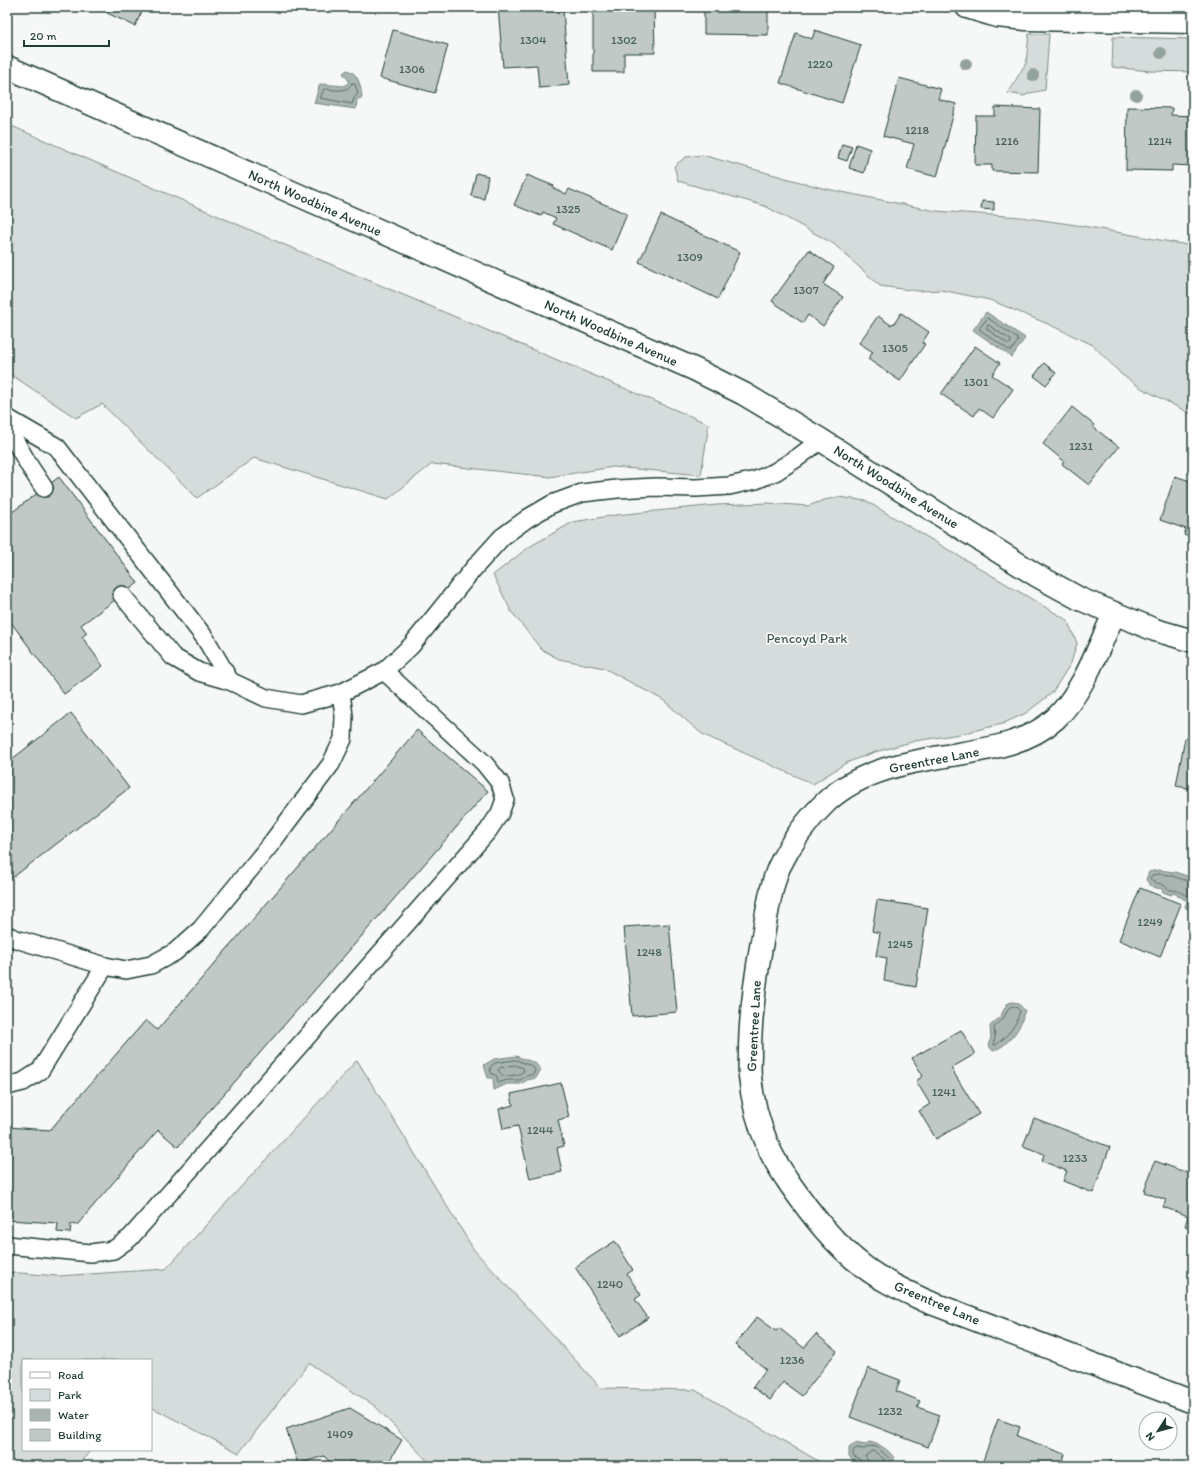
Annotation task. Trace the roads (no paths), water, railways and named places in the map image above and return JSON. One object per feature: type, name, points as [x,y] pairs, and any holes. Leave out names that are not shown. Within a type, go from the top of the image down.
[{"type":"street","points":[[967,7],[997,16],[1026,19],[1193,22]]},
{"type":"street","name":"North Woodbine Avenue","points":[[7,67],[694,369],[744,394],[821,440],[1036,574],[1080,599],[1154,630],[1193,641]]},
{"type":"street","name":"Greentree Lane","points":[[1114,614],[1086,674],[1072,699],[1055,718],[1037,732],[1013,742],[986,750],[908,763],[878,771],[853,783],[829,800],[806,822],[778,869],[770,902],[756,976],[750,1033],[750,1076],[756,1110],[768,1147],[784,1175],[806,1207],[834,1240],[864,1267],[896,1286],[926,1301],[1193,1402]]},
{"type":"lane","points":[[7,418],[57,447],[205,638],[230,681]]},
{"type":"lane","points":[[7,427],[44,488]]},
{"type":"lane","points":[[122,595],[172,658],[199,672],[230,681],[266,698],[301,704],[341,693],[384,671],[411,646],[474,568],[502,537],[528,518],[552,504],[582,493],[656,487],[696,488],[729,486],[756,480],[775,472],[821,440]]},
{"type":"lane","points":[[7,1244],[91,1253],[113,1250],[130,1238],[488,831],[500,813],[505,799],[500,783],[484,763],[384,671]]},
{"type":"lane","points":[[7,935],[105,966],[126,970],[151,965],[175,952],[201,929],[270,845],[331,764],[343,739],[344,716],[341,693]]},
{"type":"lane","points":[[7,1086],[23,1082],[40,1071],[105,966]]},
{"type":"water","points":[[347,70],[357,77],[360,85],[362,98],[357,99],[356,109],[314,103],[320,84],[344,86],[347,84],[349,81],[343,73]]},
{"type":"water","points":[[986,312],[1025,338],[1012,357],[973,330]]},
{"type":"water","points":[[1158,870],[1175,872],[1193,878],[1193,911],[1191,912],[1185,907],[1187,901],[1174,893],[1171,895],[1163,892],[1162,889],[1150,885],[1146,879],[1149,872]]},
{"type":"water","points":[[1012,1002],[1018,1003],[1025,1011],[1022,1020],[1010,1039],[998,1049],[993,1051],[988,1045],[991,1038],[990,1026],[1000,1017],[1007,1004]]},
{"type":"water","points":[[516,1056],[535,1063],[541,1070],[536,1078],[527,1080],[521,1084],[507,1084],[494,1090],[493,1078],[488,1078],[484,1065],[494,1059]]},
{"type":"water","points":[[869,1442],[877,1444],[889,1452],[894,1458],[894,1466],[864,1465],[849,1457],[849,1448],[855,1443],[865,1445]]},
{"type":"park label","name":"Pencoyd Park","points":[[807,638]]}]
